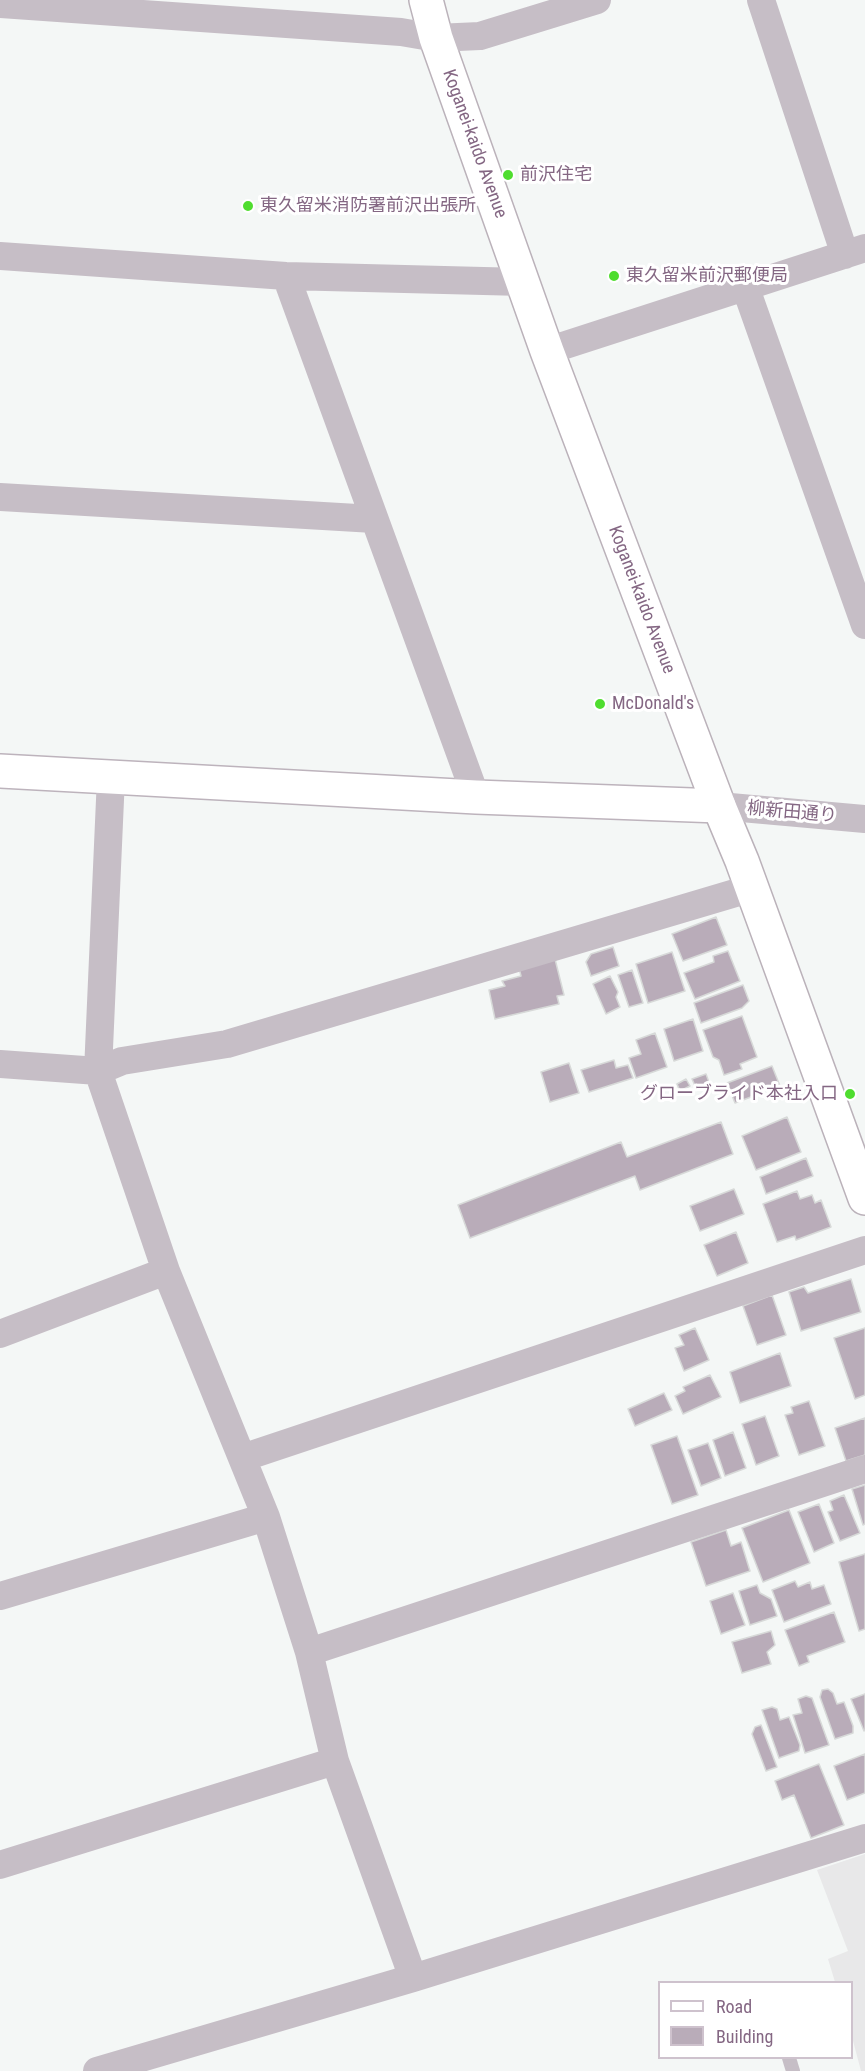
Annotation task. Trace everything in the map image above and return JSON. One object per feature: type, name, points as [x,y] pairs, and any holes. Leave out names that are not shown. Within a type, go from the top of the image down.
[{"type":"main road","name":"Koganei-kaido Avenue","points":[[426,0],[436,38],[548,351],[752,888],[865,1198]]},
{"type":"main road","points":[[0,771],[476,797],[719,806]]},
{"type":"street","points":[[0,4],[192,8],[436,38],[480,36],[597,0]]},
{"type":"street","points":[[548,351],[855,251],[761,0]]},
{"type":"street","points":[[0,256],[286,276],[523,282]]},
{"type":"street","points":[[286,276],[476,797]]},
{"type":"street","points":[[745,286],[865,625]]},
{"type":"street","points":[[0,497],[375,519]]},
{"type":"street","points":[[111,777],[98,1071],[166,1271],[266,1517],[309,1652],[335,1761],[413,1978]]},
{"type":"street","name":"柳新田通り","points":[[719,806],[865,819]]},
{"type":"street","points":[[0,1064],[98,1071],[122,1061],[227,1044],[752,888]]},
{"type":"street","points":[[242,1458],[865,1250]]},
{"type":"street","points":[[0,1334],[166,1271]]},
{"type":"street","points":[[309,1652],[865,1469]]},
{"type":"street","points":[[0,1596],[266,1517]]},
{"type":"street","points":[[0,1865],[335,1761]]},
{"type":"street","points":[[97,2071],[413,1978],[865,1838]]},
{"type":"shaded area","points":[[865,1854],[865,2071],[861,2071],[853,2041],[853,1981],[835,1981],[828,1959],[848,1951],[817,1870]]},
{"type":"building","points":[[716,917],[727,945],[683,961],[672,934]]},
{"type":"building","points":[[613,947],[619,966],[591,976],[586,962],[591,954]]},
{"type":"building","points":[[728,951],[740,981],[695,999],[684,973],[714,962],[713,956]]},
{"type":"building","points":[[672,952],[685,991],[648,1003],[636,964]]},
{"type":"building","points":[[555,959],[564,995],[557,996],[559,1004],[495,1019],[489,990],[505,986],[502,981],[521,976],[519,968]]},
{"type":"building","points":[[632,970],[643,1003],[629,1007],[618,975]]},
{"type":"building","points":[[610,976],[618,992],[616,997],[620,1007],[606,1014],[593,984]]},
{"type":"building","points":[[743,985],[749,1001],[742,1008],[701,1023],[694,1003]]},
{"type":"building","points":[[742,1016],[757,1057],[740,1064],[742,1069],[724,1075],[719,1060],[713,1057],[703,1030]]},
{"type":"building","points":[[693,1019],[703,1051],[674,1061],[664,1029]]},
{"type":"building","points":[[655,1033],[667,1067],[636,1078],[629,1058],[641,1054],[636,1040]]},
{"type":"building","points":[[614,1060],[616,1068],[628,1065],[633,1078],[589,1092],[581,1070]]},
{"type":"building","points":[[569,1063],[579,1093],[550,1102],[541,1072]]},
{"type":"building","points":[[772,1066],[780,1086],[735,1103],[727,1083]]},
{"type":"building","points":[[706,1074],[710,1085],[697,1090],[692,1079]]},
{"type":"building","points":[[686,1079],[690,1086],[680,1091],[677,1084]]},
{"type":"building","points":[[787,1117],[801,1152],[756,1170],[742,1136]]},
{"type":"building","points":[[721,1122],[733,1154],[640,1190],[635,1176],[470,1238],[458,1205],[621,1142],[627,1157]]},
{"type":"building","points":[[806,1158],[813,1176],[766,1194],[760,1177]]},
{"type":"building","points":[[734,1189],[744,1214],[700,1231],[690,1206]]},
{"type":"building","points":[[797,1191],[800,1199],[812,1195],[815,1203],[821,1200],[831,1227],[796,1240],[795,1236],[777,1242],[763,1204]]},
{"type":"building","points":[[736,1232],[748,1263],[717,1276],[704,1245]]},
{"type":"building","points":[[851,1279],[861,1312],[801,1331],[789,1292],[804,1287],[808,1293]]},
{"type":"building","points":[[772,1295],[786,1335],[757,1345],[743,1306]]},
{"type":"building","points":[[695,1328],[709,1360],[684,1371],[675,1348],[684,1345],[679,1335]]},
{"type":"building","points":[[865,1328],[865,1395],[855,1399],[834,1338]]},
{"type":"building","points":[[780,1353],[791,1386],[740,1403],[730,1372]]},
{"type":"building","points":[[710,1375],[721,1397],[683,1414],[675,1396],[685,1391],[683,1387]]},
{"type":"building","points":[[664,1393],[672,1410],[635,1426],[628,1409]]},
{"type":"building","points":[[809,1401],[825,1446],[799,1455],[785,1415],[793,1413],[791,1407]]},
{"type":"building","points":[[765,1416],[779,1456],[756,1465],[742,1424]]},
{"type":"building","points":[[865,1418],[865,1455],[846,1461],[835,1428]]},
{"type":"building","points":[[733,1432],[746,1468],[725,1476],[713,1440]]},
{"type":"building","points":[[677,1436],[698,1495],[672,1504],[651,1445]]},
{"type":"building","points":[[708,1443],[721,1478],[701,1486],[688,1450]]},
{"type":"building","points":[[865,1485],[865,1524],[863,1525],[852,1489]]},
{"type":"building","points":[[844,1495],[860,1533],[840,1541],[828,1512],[833,1510],[830,1501]]},
{"type":"building","points":[[819,1504],[834,1543],[814,1552],[798,1512]]},
{"type":"building","points":[[789,1510],[810,1563],[763,1582],[742,1528]]},
{"type":"building","points":[[726,1530],[731,1546],[741,1542],[750,1571],[706,1586],[691,1542]]},
{"type":"building","points":[[865,1554],[865,1629],[859,1631],[839,1562]]},
{"type":"building","points":[[795,1581],[798,1587],[810,1582],[812,1589],[824,1585],[831,1604],[784,1622],[772,1590]]},
{"type":"building","points":[[757,1585],[760,1593],[771,1599],[777,1616],[750,1625],[739,1591]]},
{"type":"building","points":[[733,1593],[745,1625],[721,1634],[710,1601]]},
{"type":"building","points":[[834,1612],[845,1642],[807,1656],[809,1662],[799,1666],[785,1630]]},
{"type":"building","points":[[771,1631],[775,1645],[767,1652],[771,1664],[742,1673],[732,1642]]},
{"type":"building","points":[[828,1689],[833,1693],[837,1704],[844,1702],[853,1726],[853,1733],[835,1739],[820,1697],[822,1690]]},
{"type":"building","points":[[865,1694],[865,1730],[864,1731],[851,1699]]},
{"type":"building","points":[[806,1696],[812,1698],[829,1745],[805,1753],[793,1715],[802,1713],[798,1699]]},
{"type":"building","points":[[772,1707],[777,1709],[780,1720],[789,1717],[800,1745],[799,1751],[779,1758],[762,1710]]},
{"type":"building","points":[[761,1725],[777,1767],[766,1771],[752,1734],[755,1727]]},
{"type":"building","points":[[865,1754],[865,1793],[847,1800],[834,1766]]},
{"type":"building","points":[[819,1764],[844,1825],[811,1838],[794,1795],[782,1800],[775,1781]]},
{"type":"place","name":"前沢住宅","points":[[508,175]]},
{"type":"place","name":"東久留米消防署前沢出張所","points":[[248,206]]},
{"type":"place","name":"東久留米前沢郵便局","points":[[614,276]]},
{"type":"place","name":"McDonald's","points":[[600,704]]},
{"type":"place","name":"グローブライド本社入口","points":[[850,1094]]}]
